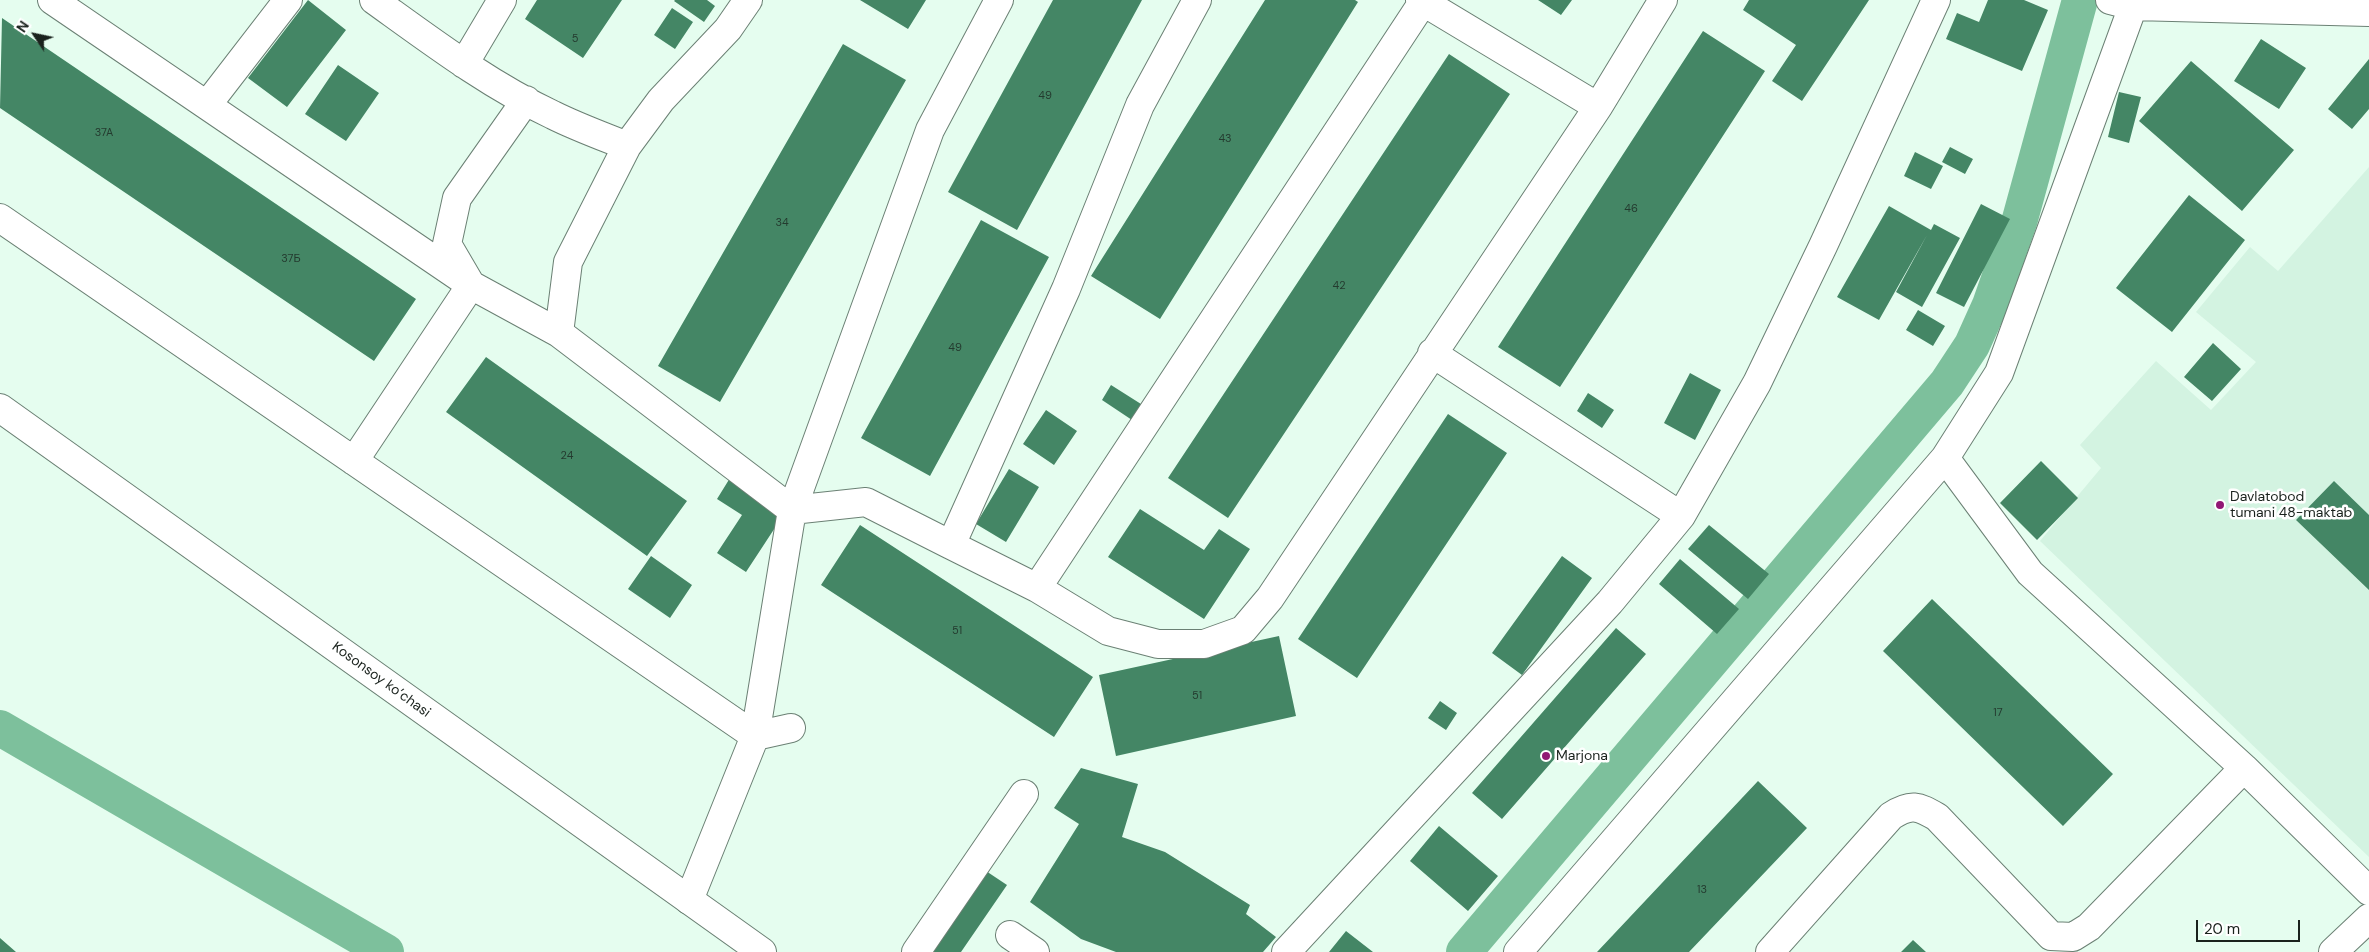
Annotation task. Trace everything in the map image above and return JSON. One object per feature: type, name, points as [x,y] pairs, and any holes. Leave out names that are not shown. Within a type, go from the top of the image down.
[{"type":"street","points":[[52,0],[471,285],[559,333],[792,510],[866,502],[1037,588],[1108,631],[1158,644],[1204,644],[1243,630],[1270,598],[1598,107],[1663,0]]},
{"type":"street","points":[[207,105],[288,0]]},
{"type":"street","points":[[374,0],[464,64],[526,100],[552,115],[627,146]]},
{"type":"street","points":[[464,64],[502,0]]},
{"type":"street","points":[[559,333],[568,262],[627,146],[661,100],[728,29],[748,0]]},
{"type":"street","points":[[689,900],[754,736],[792,510],[930,130],[999,0]]},
{"type":"street","points":[[951,544],[1066,289],[1140,105],[1197,0]]},
{"type":"street","points":[[1286,952],[1610,602],[1681,516],[1761,375],[1936,0]]},
{"type":"street","points":[[1037,588],[1422,1],[1598,107]]},
{"type":"street","points":[[1518,952],[1945,458],[1999,374],[2125,2],[2369,12]]},
{"type":"street","points":[[471,285],[447,244],[457,198],[526,100]]},
{"type":"street","points":[[0,218],[754,736],[791,728]]},
{"type":"street","points":[[354,462],[471,285]]},
{"type":"street","points":[[1432,353],[1681,516]]},
{"type":"street","name":"Kosonsoy ko’chasi","points":[[0,408],[762,952]]},
{"type":"street","points":[[1945,458],[2030,573],[2244,768],[2369,891]]},
{"type":"street","points":[[1770,952],[1891,816],[1903,808],[1918,807],[1938,817],[2051,936],[2066,944],[2089,927],[2244,768]]},
{"type":"street","points":[[916,952],[1024,794]]},
{"type":"street","points":[[2334,952],[2369,918]]},
{"type":"street","points":[[1010,935],[1035,952]]},
{"type":"shaded area","name":"Davlatobod tumani 48-maktab","points":[[2369,167],[2369,857],[2040,541],[2101,468],[2080,445],[2156,361],[2211,410],[2256,362],[2196,312],[2250,247],[2278,271]]},
{"type":"building","points":[[308,0],[346,30],[287,107],[248,78]]},
{"type":"building","points":[[537,0],[622,0],[583,58],[525,19]]},
{"type":"building","points":[[675,0],[707,0],[715,6],[704,22]]},
{"type":"building","points":[[860,0],[926,0],[908,29]]},
{"type":"building","points":[[1053,0],[1142,0],[1017,230],[948,192]]},
{"type":"building","points":[[1265,0],[1355,0],[1358,2],[1160,319],[1091,276]]},
{"type":"building","points":[[1538,0],[1572,0],[1561,15]]},
{"type":"building","points":[[1749,0],[1869,0],[1802,101],[1772,81],[1796,45],[1743,10]]},
{"type":"building","points":[[1988,0],[2024,0],[2048,10],[2022,71],[1946,39],[1957,13],[1979,22]]},
{"type":"building","points":[[672,8],[693,22],[675,49],[654,35]]},
{"type":"building","points":[[2,18],[416,299],[374,361],[0,108]]},
{"type":"building","points":[[1703,31],[1765,71],[1560,387],[1498,347]]},
{"type":"building","points":[[2261,39],[2306,68],[2279,109],[2234,81]]},
{"type":"building","points":[[843,44],[906,80],[720,402],[658,366]]},
{"type":"building","points":[[1449,54],[1510,94],[1228,518],[1168,478]]},
{"type":"building","points":[[2369,59],[2369,109],[2352,129],[2328,109]]},
{"type":"building","points":[[2191,61],[2294,150],[2242,211],[2139,121]]},
{"type":"building","points":[[338,65],[379,93],[346,141],[305,114]]},
{"type":"building","points":[[2119,92],[2141,97],[2129,143],[2108,137]]},
{"type":"building","points":[[1950,147],[1973,159],[1965,174],[1942,162]]},
{"type":"building","points":[[1915,152],[1943,166],[1931,189],[1904,176]]},
{"type":"building","points":[[2189,195],[2245,240],[2172,332],[2116,288]]},
{"type":"building","points":[[1981,204],[2010,219],[1964,307],[1936,293]]},
{"type":"building","points":[[1889,206],[1931,230],[1934,224],[1960,238],[1922,307],[1896,292],[1927,235],[1879,320],[1837,297]]},
{"type":"building","points":[[981,220],[1049,257],[930,476],[861,438]]},
{"type":"building","points":[[1918,310],[1945,326],[1933,346],[1906,330]]},
{"type":"building","points":[[2213,343],[2241,369],[2212,401],[2184,377]]},
{"type":"building","points":[[486,357],[687,501],[647,556],[446,412]]},
{"type":"building","points":[[1690,373],[1721,390],[1695,440],[1664,423]]},
{"type":"building","points":[[1111,385],[1141,404],[1132,420],[1102,400]]},
{"type":"building","points":[[1588,393],[1614,410],[1602,428],[1577,411]]},
{"type":"building","points":[[1046,410],[1077,431],[1054,465],[1023,444]]},
{"type":"building","points":[[1448,414],[1507,453],[1357,678],[1298,639]]},
{"type":"building","points":[[2041,461],[2078,498],[2037,540],[2000,503]]},
{"type":"building","points":[[1009,469],[1039,487],[1006,542],[976,524]]},
{"type":"building","points":[[730,478],[784,514],[746,572],[717,553],[742,515],[717,499]]},
{"type":"building","points":[[2334,481],[2369,515],[2369,590],[2296,520]]},
{"type":"building","points":[[1140,509],[1204,550],[1219,529],[1250,549],[1204,619],[1108,557]]},
{"type":"building","points":[[860,525],[1093,677],[1054,737],[821,585]]},
{"type":"building","points":[[1709,525],[1769,574],[1748,599],[1688,549]]},
{"type":"building","points":[[651,556],[692,585],[670,618],[628,589]]},
{"type":"building","points":[[1562,556],[1592,578],[1522,675],[1492,653]]},
{"type":"building","points":[[1680,559],[1739,609],[1717,634],[1659,584]]},
{"type":"building","points":[[1932,599],[2113,774],[2063,826],[1883,651]]},
{"type":"building","points":[[1616,628],[1646,654],[1502,819],[1472,793]]},
{"type":"building","points":[[1279,636],[1296,716],[1116,756],[1099,675]]},
{"type":"building","points":[[1440,701],[1457,713],[1446,730],[1428,718]]},
{"type":"building","points":[[1081,768],[1138,784],[1122,837],[1165,852],[1250,905],[1246,914],[1276,937],[1263,952],[1116,952],[1081,939],[1030,902],[1079,824],[1054,808]]},
{"type":"building","points":[[1758,781],[1807,828],[1689,952],[1597,952]]},
{"type":"building","points":[[1439,826],[1498,876],[1468,911],[1410,861]]},
{"type":"building","points":[[983,869],[1007,885],[961,952],[929,952]]},
{"type":"building","points":[[1346,931],[1373,952],[1329,952]]},
{"type":"building","points":[[0,938],[16,952],[0,952]]},
{"type":"building","points":[[1913,940],[1926,952],[1901,952]]},
{"type":"waterway","points":[[1464,952],[1947,383],[1972,345],[1990,305],[2020,219],[2080,0]]},
{"type":"waterway","points":[[0,728],[386,952]]},
{"type":"place","name":"Davlatobod tumani 48-maktab","points":[[2220,505]]},
{"type":"place","name":"Marjona","points":[[1546,756]]}]
